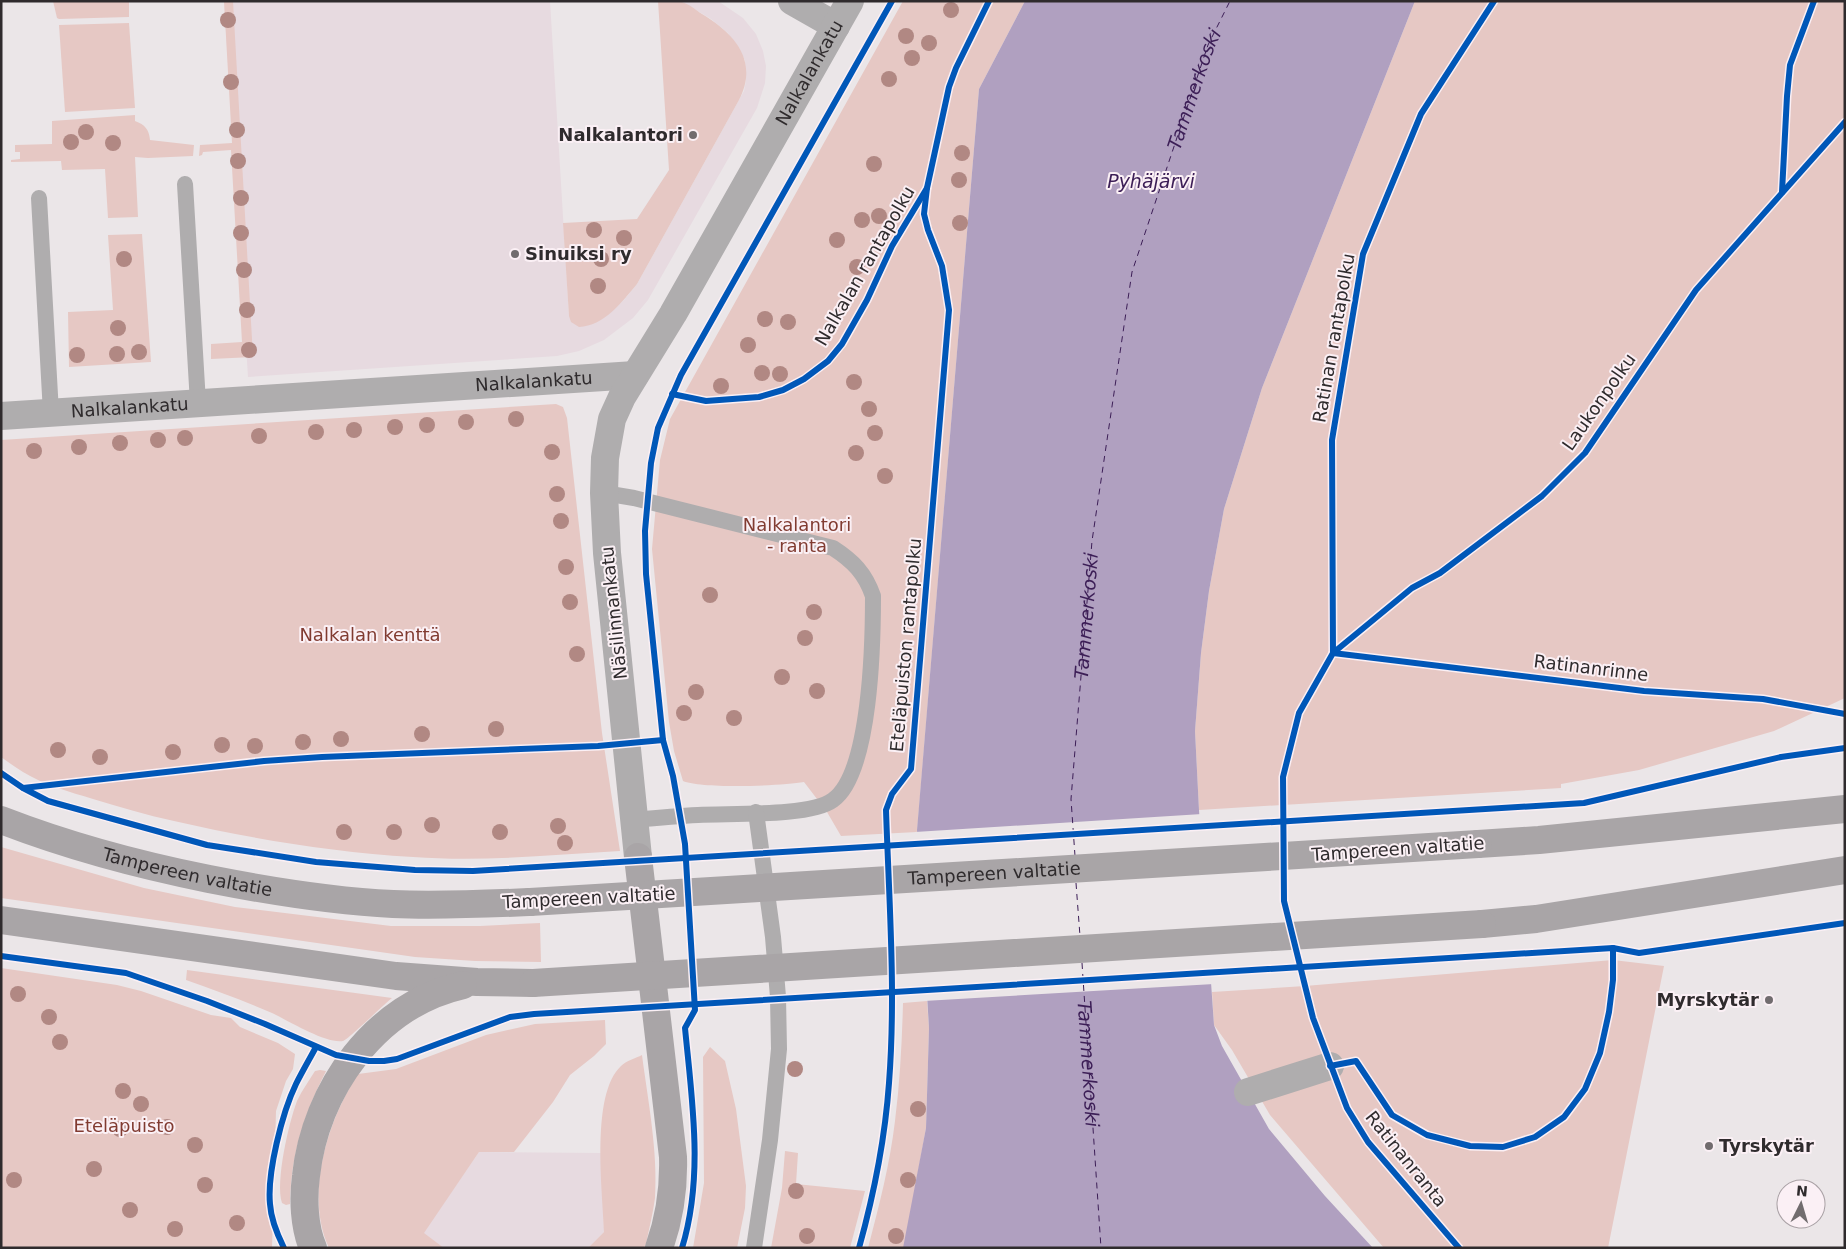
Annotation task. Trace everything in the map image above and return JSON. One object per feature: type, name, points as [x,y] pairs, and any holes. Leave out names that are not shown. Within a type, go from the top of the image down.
[{"type":"main road","name":"Tampereen valtatie","points":[[1,820],[72,845],[111,856],[274,891],[392,904],[481,905],[1539,840],[1845,809]]},
{"type":"main road","points":[[638,857],[673,1157],[673,1193],[670,1212],[659,1248]]},
{"type":"main road","points":[[1,920],[356,971],[429,979],[533,983],[1482,924],[1536,919],[1845,870]]},
{"type":"main road","points":[[313,1248],[304,1205],[307,1166],[321,1115],[339,1077],[363,1046],[399,1013],[436,994],[477,982]]},
{"type":"street","points":[[792,1],[836,26]]},
{"type":"street","name":"Nalkalankatu","points":[[1,416],[635,375],[673,314],[850,1]]},
{"type":"street","name":"Näsilinnankatu","points":[[635,375],[622,396],[612,419],[605,458],[604,493],[607,554],[638,857]]},
{"type":"street","points":[[1248,1092],[1330,1066]]},
{"type":"lane","points":[[185,184],[198,403]]},
{"type":"lane","points":[[39,198],[52,413]]},
{"type":"lane","points":[[604,493],[634,498],[833,548],[858,567],[868,582],[873,596],[870,683],[858,758],[844,791],[823,806],[802,811],[634,820]]},
{"type":"lane","points":[[754,1248],[770,1140],[779,1049],[778,997],[756,812]]},
{"type":"shaded area","points":[[224,1],[550,1],[569,316],[602,319],[624,300],[637,284],[744,91],[746,81],[745,60],[728,33],[711,19],[681,1],[718,1],[743,18],[756,34],[763,51],[766,66],[765,83],[757,108],[648,300],[633,318],[604,340],[579,351],[557,356],[248,377]]},
{"type":"shaded area","points":[[479,1152],[601,1153],[604,1232],[588,1248],[444,1248],[423,1233]]},
{"type":"green space","points":[[53,1],[129,1],[129,17],[59,19],[57,18]]},
{"type":"green space","points":[[224,1],[233,1],[253,357],[211,359],[211,344],[242,342],[231,150],[203,152],[199,156],[200,145],[232,143]]},
{"type":"green space","name":"Nalkalantori","points":[[658,1],[685,3],[725,30],[740,50],[745,61],[745,86],[637,284],[619,305],[604,318],[588,326],[579,327],[571,322],[569,316],[563,223],[637,219],[669,170]]},
{"type":"green space","name":"Nalkalantori - ranta","points":[[903,1],[1025,1],[979,89],[917,832],[841,836],[827,812],[804,782],[761,786],[724,786],[693,784],[683,781],[674,751],[669,722],[652,549],[660,460],[670,419]]},
{"type":"green space","points":[[1415,1],[1845,1],[1845,698],[1774,731],[1639,770],[1561,784],[1561,788],[1199,810],[1195,731],[1201,653],[1209,591],[1224,509],[1262,388]]},
{"type":"green space","points":[[129,23],[135,108],[65,112],[59,25]]},
{"type":"green space","points":[[135,115],[135,121],[146,128],[150,140],[194,145],[193,156],[135,157],[138,217],[108,218],[105,169],[62,170],[61,161],[11,162],[11,160],[20,159],[20,152],[15,152],[15,145],[52,144],[52,121]]},
{"type":"green space","points":[[142,234],[151,362],[69,367],[68,312],[113,310],[108,235]]},
{"type":"green space","name":"Nalkalan kenttä","points":[[556,404],[563,407],[567,418],[602,733],[620,851],[465,859],[382,855],[292,844],[233,834],[133,811],[57,788],[23,772],[1,757],[1,440]]},
{"type":"green space","points":[[1,847],[144,888],[235,907],[391,926],[480,926],[540,923],[541,962],[475,961],[415,957],[1,898]]},
{"type":"green space","points":[[1613,960],[1664,966],[1608,1248],[1384,1248],[1270,1115],[1232,1050],[1214,1025],[1212,992]]},
{"type":"green space","name":"Eteläpuisto","points":[[1,968],[117,985],[141,991],[211,1015],[231,1018],[240,1027],[278,1043],[295,1054],[293,1069],[286,1081],[276,1111],[272,1248],[1,1248]]},
{"type":"green space","points":[[187,970],[392,998],[346,1039],[336,1041],[318,1036],[251,1004],[186,980]]},
{"type":"green space","points":[[927,1001],[929,1028],[926,1128],[905,1244],[903,1248],[868,1248],[884,1185],[893,1137],[897,1106],[903,1003]]},
{"type":"green space","points":[[605,1020],[606,1044],[570,1075],[553,1102],[514,1152],[479,1152],[424,1233],[444,1248],[329,1248],[322,1227],[319,1181],[329,1135],[337,1113],[358,1074],[396,1069],[486,1035],[535,1024]]},
{"type":"green space","points":[[710,1047],[725,1061],[736,1109],[746,1186],[745,1208],[737,1248],[693,1248],[704,1183],[703,1057]]},
{"type":"green space","points":[[642,1055],[652,1126],[656,1180],[655,1198],[646,1244],[644,1248],[588,1248],[604,1232],[600,1145],[605,1099],[611,1080],[621,1066]]},
{"type":"green space","points":[[315,1071],[326,1071],[311,1103],[300,1135],[293,1168],[290,1204],[286,1205],[282,1203],[280,1181],[290,1123],[301,1093]]},
{"type":"green space","points":[[785,1151],[798,1153],[796,1184],[865,1191],[850,1248],[771,1248],[782,1188]]},
{"type":"water","name":"Pyhäjärvi","points":[[1025,1],[1415,1],[1262,388],[1224,509],[1209,591],[1201,653],[1195,731],[1214,1025],[1222,1046],[1269,1129],[1325,1196],[1373,1248],[903,1248],[926,1128],[929,1028],[917,830],[979,89]]},
{"type":"pier","points":[[1202,814],[1214,984],[924,1001],[915,832]]},
{"type":"ferry route","points":[[1075,856],[1071,799],[1092,541],[1132,272],[1208,45],[1230,1]]},
{"type":"ferry route","points":[[1076,883],[1080,936]]},
{"type":"ferry route","points":[[1082,963],[1101,1248]]},
{"type":"cycle path","points":[[682,1248],[693,1194],[694,1166],[693,1111],[685,1028],[695,1010],[685,844],[673,776],[663,740],[646,574],[645,531],[651,463],[658,428],[681,375],[892,1]]},
{"type":"cycle path","name":"Nalkalan rantapolku","points":[[672,394],[706,401],[759,397],[783,390],[804,379],[828,361],[842,344],[867,300],[892,246],[927,188],[949,87],[956,68],[989,1]]},
{"type":"cycle path","name":"Ratinan rantapolku","points":[[1333,653],[1332,440],[1363,254],[1421,114],[1494,1]]},
{"type":"cycle path","points":[[1782,192],[1790,65],[1814,1]]},
{"type":"cycle path","name":"Laukonpolku","points":[[1459,1248],[1368,1142],[1347,1108],[1313,1018],[1284,901],[1283,777],[1299,713],[1333,653],[1412,588],[1440,573],[1542,496],[1585,453],[1696,290],[1845,122]]},
{"type":"cycle path","name":"Nalkalan rantapolku","points":[[859,1248],[878,1166],[885,1125],[889,1083],[892,981],[886,810],[892,794],[911,769],[949,310],[942,266],[924,214],[927,188]]},
{"type":"cycle path","name":"Ratinanrinne","points":[[1333,653],[1644,691],[1763,699],[1845,714]]},
{"type":"cycle path","points":[[23,788],[264,761],[598,746],[663,740]]},
{"type":"cycle path","points":[[1,773],[23,788],[48,801],[207,845],[316,862],[415,870],[473,871],[1584,803],[1781,757],[1845,748]]},
{"type":"cycle path","points":[[1,956],[126,973],[207,1001],[336,1055],[369,1061],[384,1061],[397,1059],[510,1017],[534,1014],[1613,948],[1639,953],[1845,923]]},
{"type":"cycle path","name":"Ratinanranta","points":[[1330,1066],[1356,1061],[1392,1115],[1427,1135],[1470,1146],[1503,1147],[1535,1137],[1564,1117],[1585,1089],[1600,1053],[1609,1012],[1613,980],[1613,948]]},
{"type":"cycle path","points":[[284,1248],[275,1227],[271,1210],[270,1191],[273,1160],[291,1096],[316,1047]]},
{"type":"place","name":"Nalkalantori","points":[[693,135]]},
{"type":"place","name":"Sinuiksi ry","points":[[515,254]]},
{"type":"place","name":"Myrskytär","points":[[1769,1000]]},
{"type":"place","name":"Tyrskytär","points":[[1709,1146]]},
{"type":"water label","name":"Tammerkoski","points":[[1195,89]]},
{"type":"water label","name":"Tammerkoski","points":[[1086,615]]},
{"type":"water label","name":"Tammerkoski","points":[[1089,1064]]}]
